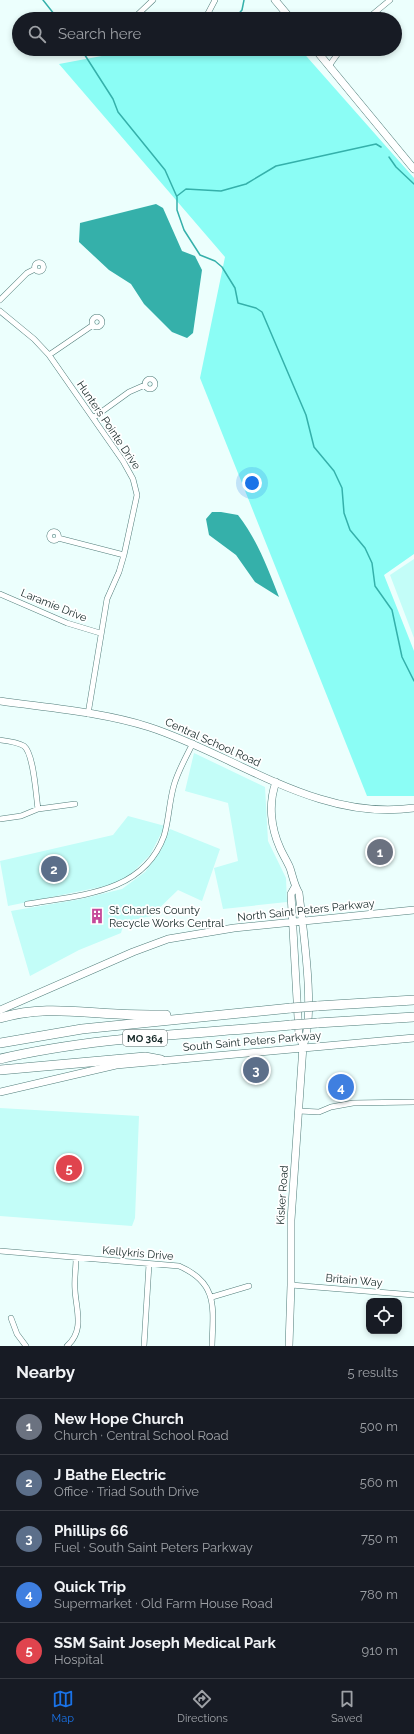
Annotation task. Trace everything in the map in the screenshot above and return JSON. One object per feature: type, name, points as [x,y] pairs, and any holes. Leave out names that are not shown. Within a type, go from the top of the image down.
[{"type":"highway","name":"MO 364","points":[[0,1043],[82,1029],[291,1008],[414,1000]]},
{"type":"highway","points":[[0,1018],[35,1011],[64,1009],[116,1014],[208,1016]]},
{"type":"highway","name":"MO 364","points":[[0,1059],[97,1043],[291,1025],[414,1017]]},
{"type":"highway","points":[[0,1070],[145,1057],[160,1060]]},
{"type":"main road","points":[[275,0],[285,12]]},
{"type":"main road","points":[[321,56],[414,170]]},
{"type":"main road","name":"Central School Road","points":[[0,701],[88,714],[147,726],[193,744],[276,782],[316,798],[343,805],[386,810],[414,808]]},
{"type":"main road","name":"Kisker Road","points":[[276,782],[272,804],[273,828],[280,848],[290,867],[295,887],[299,893],[308,987],[308,1036],[303,1046],[291,1220],[292,1285],[289,1346]]},
{"type":"main road","name":"Kisker Road","points":[[295,887],[292,894],[292,921],[299,1035],[303,1046]]},
{"type":"main road","name":"North Saint Peters Parkway","points":[[0,1010],[133,952],[168,939],[207,931],[292,921],[414,910]]},
{"type":"main road","name":"South Saint Peters Parkway","points":[[0,1092],[98,1068],[160,1060],[303,1046],[414,1038]]},
{"type":"street","points":[[140,12],[153,0]]},
{"type":"street","points":[[209,12],[215,0]]},
{"type":"street","points":[[375,12],[390,0]]},
{"type":"street","points":[[329,66],[336,56]]},
{"type":"street","points":[[0,300],[27,272],[35,269]]},
{"type":"street","name":"Hunters Pointe Drive","points":[[0,311],[34,339],[49,355],[124,461],[133,479],[137,494],[124,555],[119,572],[107,599],[100,633],[88,714]]},
{"type":"street","points":[[49,355],[93,325]]},
{"type":"street","points":[[93,418],[129,392],[145,384]]},
{"type":"street","points":[[58,538],[124,555]]},
{"type":"street","name":"Laramie Drive","points":[[0,594],[67,623],[100,633]]},
{"type":"street","points":[[0,740],[19,744],[26,748],[30,759],[38,809]]},
{"type":"street","points":[[27,904],[108,889],[125,882],[143,868],[155,854],[164,836],[174,785],[193,744]]},
{"type":"street","points":[[0,819],[21,816],[38,809],[75,804]]},
{"type":"street","points":[[299,1111],[319,1112],[331,1107],[353,1103],[414,1102]]},
{"type":"street","name":"Kellykris Drive","points":[[0,1251],[179,1266],[192,1272],[203,1282],[212,1297]]},
{"type":"street","points":[[67,1346],[75,1337],[79,1321],[75,1288],[76,1258]]},
{"type":"street","points":[[144,1346],[149,1264]]},
{"type":"street","name":"Britain Way","points":[[292,1285],[414,1295]]},
{"type":"street","points":[[212,1346],[212,1297],[249,1286]]},
{"type":"street","points":[[11,1318],[17,1334],[26,1346]]},
{"type":"shaded area","points":[[102,56],[306,56],[414,178],[414,554],[384,575],[414,651],[414,796],[367,796],[200,378],[225,257],[59,64]]},
{"type":"shaded area","points":[[156,204],[163,208],[182,251],[195,256],[202,270],[193,333],[187,338],[172,332],[144,304],[131,284],[109,270],[79,242],[80,223]]},
{"type":"shaded area","points":[[212,512],[238,515],[245,524],[256,544],[279,597],[255,582],[236,555],[209,535],[206,519]]},
{"type":"shaded area","points":[[414,559],[414,638],[390,575]]},
{"type":"shaded area","points":[[194,753],[265,787],[268,841],[286,878],[287,902],[223,909],[214,868],[238,861],[228,803],[185,791]]},
{"type":"shaded area","points":[[128,816],[165,826],[150,855],[131,874],[115,884],[8,906],[0,861],[113,835]]},
{"type":"shaded area","points":[[170,829],[220,849],[202,901],[178,890],[151,916],[124,922],[121,933],[79,950],[30,976],[11,911],[81,899],[122,889],[145,872],[161,850]]},
{"type":"shaded area","points":[[0,1108],[139,1116],[135,1218],[132,1226],[0,1216]]},
{"type":"waterway","points":[[43,0],[52,12]]},
{"type":"waterway","points":[[240,12],[244,0]]},
{"type":"waterway","points":[[85,56],[113,99],[118,112],[165,170],[177,197],[177,210],[184,230],[200,255],[215,261],[222,267],[235,288],[238,303],[256,308],[262,312],[306,415],[314,447],[334,471],[342,488],[344,513],[350,530],[365,548],[372,563],[375,586],[392,610],[402,657],[414,681]]},
{"type":"waterway","points":[[177,196],[186,189],[221,191],[246,184],[276,166],[376,144],[381,147]]},
{"type":"waterway","points":[[389,157],[396,167],[414,184]]},
{"type":"place","name":"New Hope Church","points":[[380,852]]},
{"type":"place","name":"J Bathe Electric","points":[[54,869]]},
{"type":"place","name":"St Charles County Recycle Works Central","points":[[97,916]]},
{"type":"place","name":"Phillips 66","points":[[256,1070]]},
{"type":"place","name":"Quick Trip","points":[[341,1087]]},
{"type":"place","name":"SSM Saint Joseph Medical Park","points":[[69,1168]]}]
